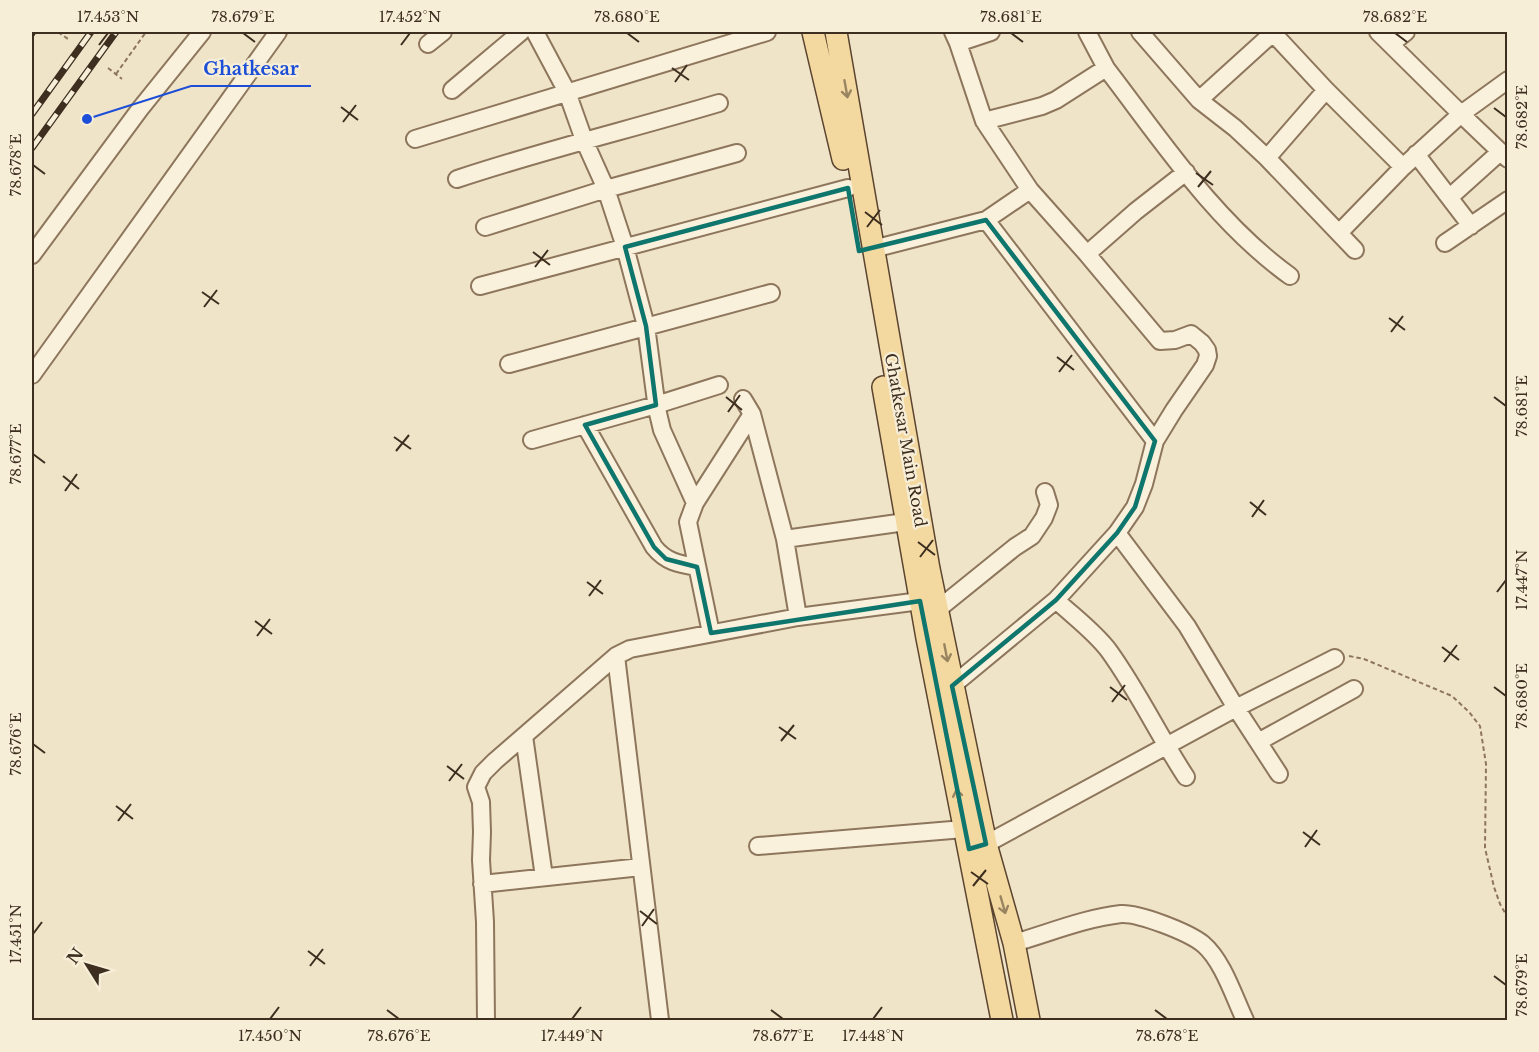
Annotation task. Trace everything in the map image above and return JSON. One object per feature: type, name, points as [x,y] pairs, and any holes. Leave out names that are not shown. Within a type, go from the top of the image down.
[{"type":"main road","name":"Ghatkesar Main Road","points":[[813,32],[838,134],[848,188],[866,250],[928,605],[973,841],[1014,943],[1029,1020]]},
{"type":"main road","name":"Ghatkesar Main Road","points":[[836,32],[905,522],[952,686],[973,841],[1002,1020]]},
{"type":"street","points":[[32,255],[140,109],[202,32]]},
{"type":"street","points":[[32,375],[278,32]]},
{"type":"street","points":[[428,44],[443,32]]},
{"type":"street","points":[[452,90],[521,32]]},
{"type":"street","points":[[535,32],[567,92],[584,140],[606,189],[625,247],[646,326],[656,405],[662,430],[695,503]]},
{"type":"street","points":[[415,139],[767,32]]},
{"type":"street","points":[[952,686],[1056,600],[1117,533],[1136,507],[1155,441],[1205,365],[1208,356],[1207,350],[1191,334],[1175,340],[1160,341],[1030,190],[984,121],[956,37],[991,32]]},
{"type":"street","points":[[1087,32],[1106,68],[1186,172],[1243,238],[1290,276]]},
{"type":"street","points":[[1140,32],[1199,100],[1235,128],[1267,158],[1355,250]]},
{"type":"street","points":[[1199,100],[1273,32],[1326,90],[1403,167]]},
{"type":"street","points":[[1378,32],[1504,155],[1450,197]]},
{"type":"street","points":[[1391,44],[1406,32]]},
{"type":"street","points":[[984,121],[1042,106],[1056,100],[1106,68]]},
{"type":"street","points":[[1339,233],[1416,154],[1461,114],[1508,80]]},
{"type":"street","points":[[1267,158],[1326,90]]},
{"type":"street","points":[[457,179],[584,140],[628,130],[719,103]]},
{"type":"street","points":[[485,227],[606,189],[737,153]]},
{"type":"street","points":[[1416,154],[1471,226]]},
{"type":"street","points":[[1087,254],[1186,172]]},
{"type":"street","points":[[480,286],[848,188]]},
{"type":"street","points":[[866,250],[986,220],[1030,190]]},
{"type":"street","points":[[1444,243],[1508,200]]},
{"type":"street","points":[[986,220],[1155,441]]},
{"type":"street","points":[[509,364],[771,293]]},
{"type":"street","points":[[532,440],[719,385]]},
{"type":"street","points":[[743,399],[752,414],[784,539],[798,617]]},
{"type":"street","points":[[711,633],[688,522],[695,503],[752,414]]},
{"type":"street","points":[[585,425],[654,547],[666,559],[676,564],[697,567]]},
{"type":"street","points":[[486,1020],[481,802],[476,787],[483,773],[616,656],[630,649],[798,617],[928,605],[1032,536],[1044,518],[1049,505],[1045,492]]},
{"type":"street","points":[[784,539],[905,522]]},
{"type":"street","points":[[1117,533],[1187,626],[1278,774]]},
{"type":"street","points":[[1056,600],[1107,649],[1186,777]]},
{"type":"street","points":[[616,656],[660,1020]]},
{"type":"street","points":[[758,846],[973,841],[1166,746],[1335,658]]},
{"type":"street","points":[[1258,742],[1354,689]]},
{"type":"street","points":[[524,736],[544,877]]},
{"type":"street","points":[[482,884],[642,867]]},
{"type":"street","points":[[1014,943],[1092,920],[1124,914],[1170,926],[1203,944],[1222,969],[1245,1020]]},
{"type":"path","points":[[58,32],[68,39]]},
{"type":"path","points":[[116,74],[146,32]]},
{"type":"path","points":[[108,68],[122,79]]},
{"type":"path","points":[[1335,658],[1348,656],[1364,659],[1452,696],[1469,711],[1480,726],[1486,764],[1485,848],[1494,887],[1508,918]]},
{"type":"highlighted area","points":[[848,188],[859,251],[986,220],[1155,441],[1135,507],[1117,533],[1056,600],[952,686],[986,844],[969,849],[920,601],[711,633],[697,567],[666,559],[654,547],[585,425],[656,405],[646,326],[625,247]]},
{"type":"railway","points":[[32,114],[91,32]]},
{"type":"railway","points":[[32,148],[116,32]]},
{"type":"place","name":"Ghatkesar","points":[[87,119]]}]
